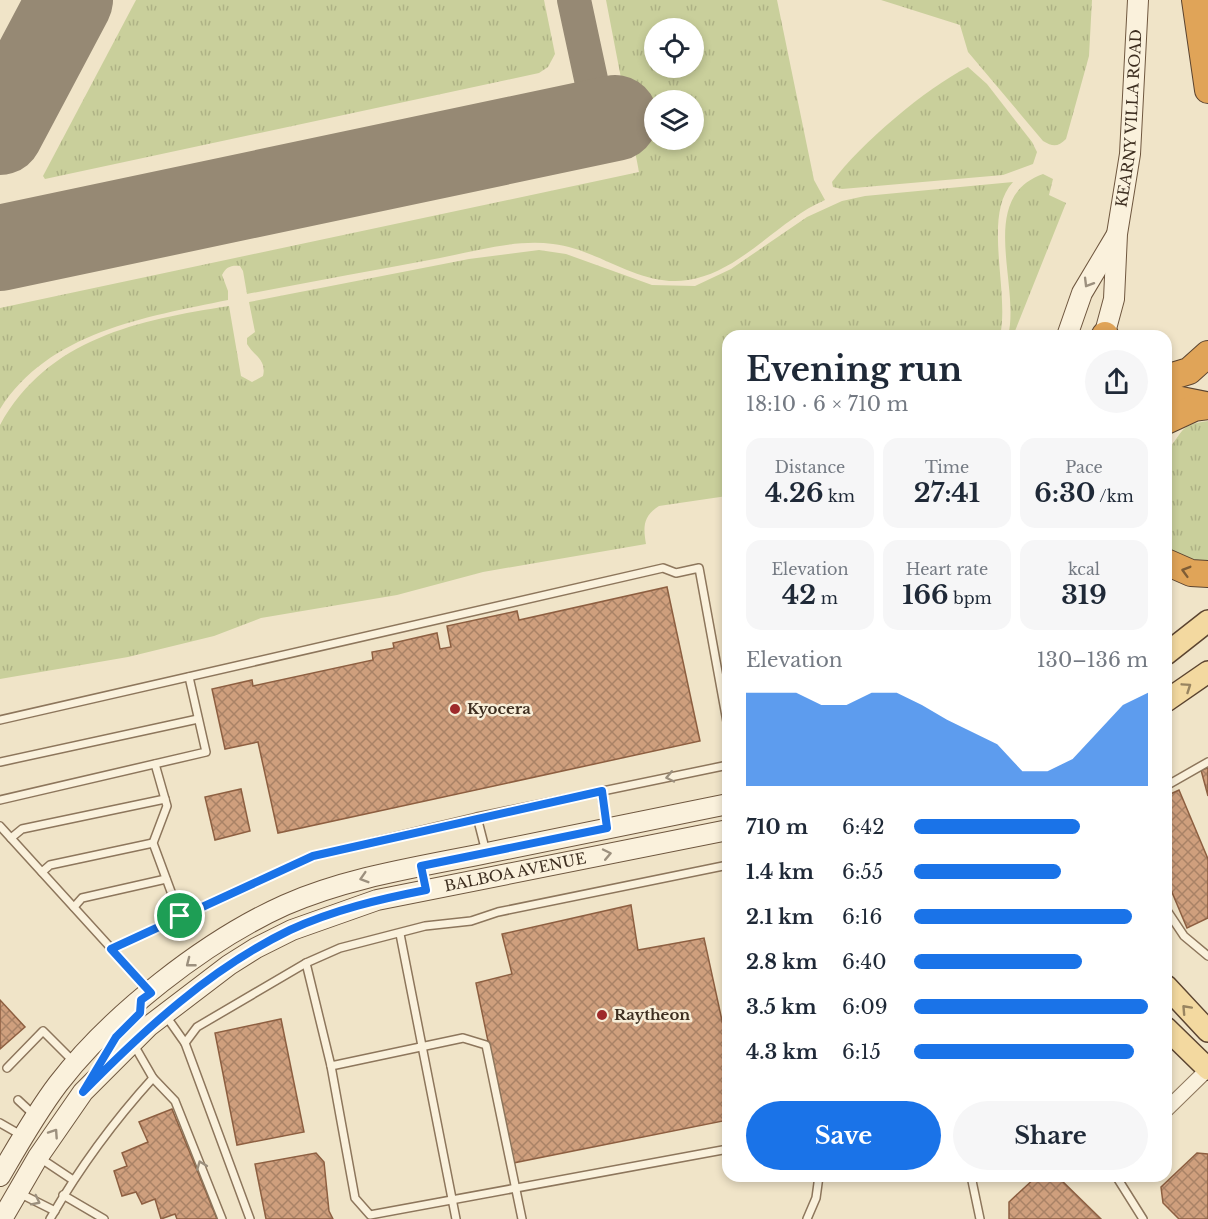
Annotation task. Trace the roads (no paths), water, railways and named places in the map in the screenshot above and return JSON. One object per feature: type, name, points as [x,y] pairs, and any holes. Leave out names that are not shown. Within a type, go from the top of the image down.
[{"type":"highway","points":[[1195,0],[1207,80]]},
{"type":"highway","points":[[1172,376],[1189,371],[1208,354]]},
{"type":"highway","points":[[1172,398],[1208,406]]},
{"type":"highway","points":[[1172,418],[1194,408],[1208,406]]},
{"type":"highway","points":[[1172,565],[1191,573],[1208,574]]},
{"type":"main road","name":"KEARNY VILLA ROAD","points":[[1106,330],[1114,299],[1117,234],[1130,154],[1137,0]]},
{"type":"main road","name":"KEARNY VILLA ROAD","points":[[1069,330],[1082,293],[1117,234]]},
{"type":"main road","points":[[1172,649],[1208,621]]},
{"type":"main road","points":[[1172,697],[1208,672]]},
{"type":"main road","name":"BALBOA AVENUE","points":[[2,1219],[38,1157],[83,1092],[136,1050],[165,1014],[229,965],[292,930],[377,900],[423,878],[487,853],[722,805]]},
{"type":"main road","name":"BALBOA AVENUE","points":[[0,1176],[35,1116],[75,1064],[146,996],[219,940],[285,906],[370,876],[423,878],[722,831]]},
{"type":"main road","points":[[1172,992],[1208,1031]]},
{"type":"main road","points":[[83,1092],[116,1037],[140,1013],[146,996]]},
{"type":"main road","points":[[1172,1034],[1208,1069]]},
{"type":"street","points":[[1172,1104],[1208,1069]]},
{"type":"lane","points":[[0,720],[663,568],[676,573],[699,568],[722,694]]},
{"type":"lane","points":[[0,800],[206,752],[189,676]]},
{"type":"lane","points":[[0,762],[198,719]]},
{"type":"lane","points":[[1172,783],[1208,762]]},
{"type":"lane","points":[[155,764],[167,806],[153,843],[180,916]]},
{"type":"lane","points":[[111,949],[313,856],[477,817],[722,766]]},
{"type":"lane","points":[[602,791],[607,828]]},
{"type":"lane","points":[[11,838],[22,828],[165,799]]},
{"type":"lane","points":[[477,817],[487,853]]},
{"type":"lane","points":[[0,826],[111,949],[146,996]]},
{"type":"lane","points":[[42,872],[50,865],[153,843]]},
{"type":"lane","points":[[185,1043],[197,1027],[306,963],[340,948],[425,926],[471,921],[498,912],[722,866]]},
{"type":"lane","points":[[74,907],[82,898],[166,879]]},
{"type":"lane","points":[[1172,918],[1184,936],[1208,956]]},
{"type":"lane","points":[[400,934],[456,1219]]},
{"type":"lane","points":[[306,963],[332,1066],[355,1198],[370,1215],[722,1150]]},
{"type":"lane","points":[[165,1014],[185,1043],[250,1219]]},
{"type":"lane","points":[[7,1068],[43,1031],[75,1064]]},
{"type":"lane","points":[[332,1066],[463,1038],[486,1045],[522,1219]]},
{"type":"lane","points":[[136,1050],[153,1078],[175,1101],[222,1219]]},
{"type":"lane","points":[[50,1219],[73,1180],[112,1123],[153,1078]]},
{"type":"lane","points":[[18,1100],[35,1116]]},
{"type":"lane","points":[[0,1123],[24,1136]]},
{"type":"lane","points":[[38,1157],[73,1180]]},
{"type":"lane","points":[[807,1219],[816,1198],[818,1182]]},
{"type":"lane","points":[[972,1182],[980,1219]]},
{"type":"lane","points":[[1120,1182],[1143,1219]]},
{"type":"lane","points":[[17,1192],[55,1211]]},
{"type":"lane","points":[[63,1196],[104,1219]]},
{"type":"place","name":"Kyocera","points":[[455,709]]},
{"type":"place","name":"Raytheon","points":[[602,1015]]}]
